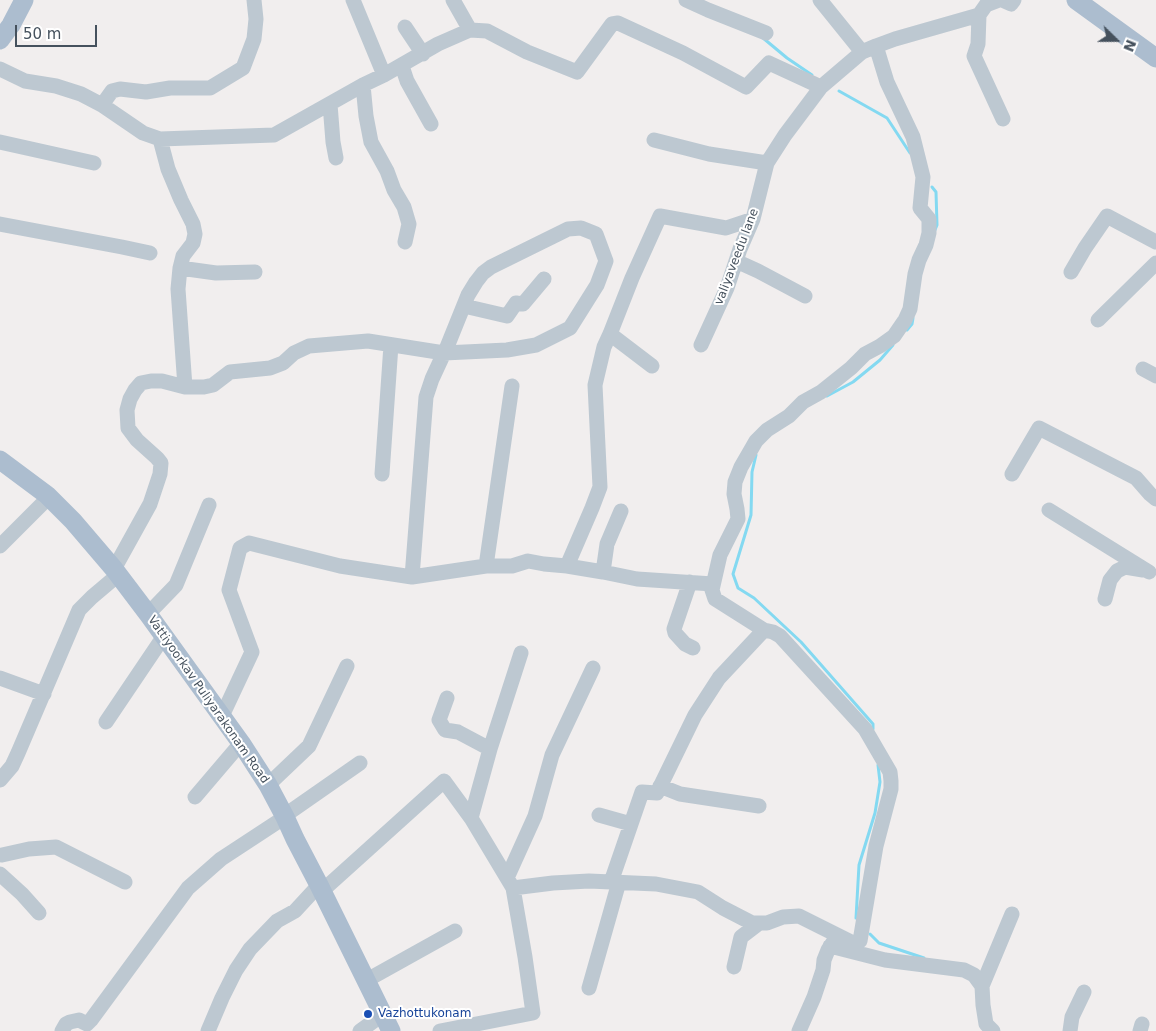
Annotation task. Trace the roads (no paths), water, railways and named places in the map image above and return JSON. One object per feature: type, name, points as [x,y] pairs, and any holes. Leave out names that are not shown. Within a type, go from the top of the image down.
[{"type":"main road","points":[[0,40],[11,25],[24,0]]},
{"type":"main road","points":[[1076,0],[1156,58]]},
{"type":"main road","name":"Vattiyoorkav Puliyarakonam Road","points":[[0,460],[49,497],[74,521],[148,614],[241,743],[268,785],[387,1023]]},
{"type":"street","points":[[102,105],[112,91],[120,89],[146,92],[170,88],[210,88],[243,68],[254,38],[256,18],[254,0]]},
{"type":"street","points":[[353,0],[384,76]]},
{"type":"street","points":[[453,0],[470,30]]},
{"type":"street","points":[[686,0],[766,33]]},
{"type":"street","points":[[820,0],[869,49],[913,137],[923,177],[920,208],[929,219],[929,233],[915,274],[910,309],[894,336],[865,354],[821,392],[803,402],[789,416],[767,430],[756,440],[735,482],[734,494],[738,519],[720,555],[712,590],[715,599],[764,630],[780,636],[865,729],[890,772],[890,789],[876,846],[860,941],[855,944],[834,941]]},
{"type":"street","name":"valiyaveedu lane","points":[[700,345],[726,288],[753,219],[767,162],[821,87],[869,49],[895,39],[979,15],[986,5],[1000,0],[1011,4],[1014,0]]},
{"type":"street","points":[[979,15],[978,44],[974,56],[1002,119]]},
{"type":"street","points":[[0,69],[25,81],[56,86],[81,94],[102,105],[143,133],[160,139],[274,135],[363,85],[384,76],[438,44],[470,30],[487,31],[527,52],[577,72],[612,24],[618,23],[746,87],[769,63],[821,87]]},
{"type":"street","points":[[405,27],[422,54]]},
{"type":"street","points":[[402,66],[407,81],[431,124]]},
{"type":"street","points":[[363,85],[371,142],[404,207],[409,224],[405,242]]},
{"type":"street","points":[[330,104],[336,158]]},
{"type":"street","points":[[160,139],[168,169],[193,224],[195,234],[194,243],[183,256],[178,289],[185,387]]},
{"type":"street","points":[[654,140],[709,154],[767,162]]},
{"type":"street","points":[[0,142],[94,162]]},
{"type":"street","points":[[567,566],[600,487],[595,385],[604,347],[660,216],[726,228],[753,219]]},
{"type":"street","points":[[1071,272],[1107,216],[1156,242]]},
{"type":"street","points":[[0,224],[150,253]]},
{"type":"street","points":[[0,780],[12,766],[80,610],[116,572],[150,504],[160,474],[161,462],[136,440],[128,428],[127,410],[135,390],[141,383],[162,381],[185,387],[204,387],[213,385],[230,372],[270,368],[283,363],[294,353],[309,346],[368,342],[444,353],[507,350],[536,344],[570,328],[597,285],[606,261],[596,234],[581,228],[568,229],[491,267],[483,273],[468,295],[444,353],[432,379],[426,397],[412,576]]},
{"type":"street","points":[[736,260],[805,296]]},
{"type":"street","points":[[1098,320],[1156,263]]},
{"type":"street","points":[[180,268],[216,273],[255,272]]},
{"type":"street","points":[[464,306],[507,316],[516,303],[523,304],[544,279]]},
{"type":"street","points":[[610,334],[652,366]]},
{"type":"street","points":[[382,474],[391,345]]},
{"type":"street","points":[[486,566],[512,386]]},
{"type":"street","points":[[1012,474],[1039,428],[1136,478],[1154,492]]},
{"type":"street","points":[[0,546],[49,497]]},
{"type":"street","points":[[148,614],[176,585],[209,505]]},
{"type":"street","points":[[1049,510],[1152,573]]},
{"type":"street","points":[[603,572],[607,544],[621,511]]},
{"type":"street","points":[[222,716],[252,652],[228,590],[240,548],[249,543],[340,566],[412,576],[486,566],[512,566],[528,561],[637,579],[713,584]]},
{"type":"street","points":[[1105,599],[1110,580],[1117,571],[1125,567],[1138,568],[1152,573]]},
{"type":"street","points":[[690,582],[674,629],[675,633],[685,644],[693,648]]},
{"type":"street","points":[[589,988],[615,882],[642,792],[657,793],[695,715],[719,678],[764,630]]},
{"type":"street","points":[[106,722],[164,636]]},
{"type":"street","points":[[471,818],[490,749],[521,653]]},
{"type":"street","points":[[268,785],[309,746],[347,666]]},
{"type":"street","points":[[510,883],[536,816],[552,755],[593,668]]},
{"type":"street","points":[[0,678],[44,694]]},
{"type":"street","points":[[447,698],[439,720],[445,730],[458,732],[490,749]]},
{"type":"street","points":[[195,797],[241,743]]},
{"type":"street","points":[[62,1031],[66,1024],[70,1022],[79,1020],[87,1024],[91,1020],[188,888],[220,860],[360,763]]},
{"type":"street","points":[[208,1031],[236,970],[250,949],[277,921],[295,911],[444,781],[471,818],[510,883],[525,957],[533,1013],[440,1031]]},
{"type":"street","points":[[660,786],[680,794],[759,806]]},
{"type":"street","points":[[599,815],[631,824]]},
{"type":"street","points":[[1,856],[29,849],[56,847],[125,882]]},
{"type":"street","points":[[0,874],[40,913]]},
{"type":"street","points":[[510,883],[615,882],[656,884],[698,892],[752,923],[767,923],[783,917],[798,916],[834,941],[885,960],[964,970],[974,975],[982,986]]},
{"type":"street","points":[[993,1031],[986,1024],[982,986],[1012,914]]},
{"type":"street","points":[[734,967],[741,937],[758,924]]},
{"type":"street","points":[[366,980],[456,930]]},
{"type":"street","points":[[800,1031],[814,997],[823,970],[824,960],[834,941]]},
{"type":"street","points":[[1070,1031],[1072,1017],[1084,992]]},
{"type":"street","points":[[806,1016],[814,1031]]},
{"type":"street","points":[[360,1031],[387,1023]]},
{"type":"waterway","points":[[763,38],[812,75]]},
{"type":"waterway","points":[[839,91],[887,118],[910,153]]},
{"type":"waterway","points":[[932,187],[936,192],[937,225],[935,230]]},
{"type":"waterway","points":[[907,330],[912,324],[913,318]]},
{"type":"waterway","points":[[827,396],[853,382],[880,360],[893,345]]},
{"type":"waterway","points":[[756,455],[752,472],[751,515],[733,574],[738,588],[754,598],[801,642],[873,724],[873,729]]},
{"type":"waterway","points":[[856,918],[859,865],[875,813],[880,782],[878,765]]},
{"type":"waterway","points":[[870,934],[879,943],[924,958]]},
{"type":"place","name":"Vazhottukonam","points":[[368,1014]]}]
